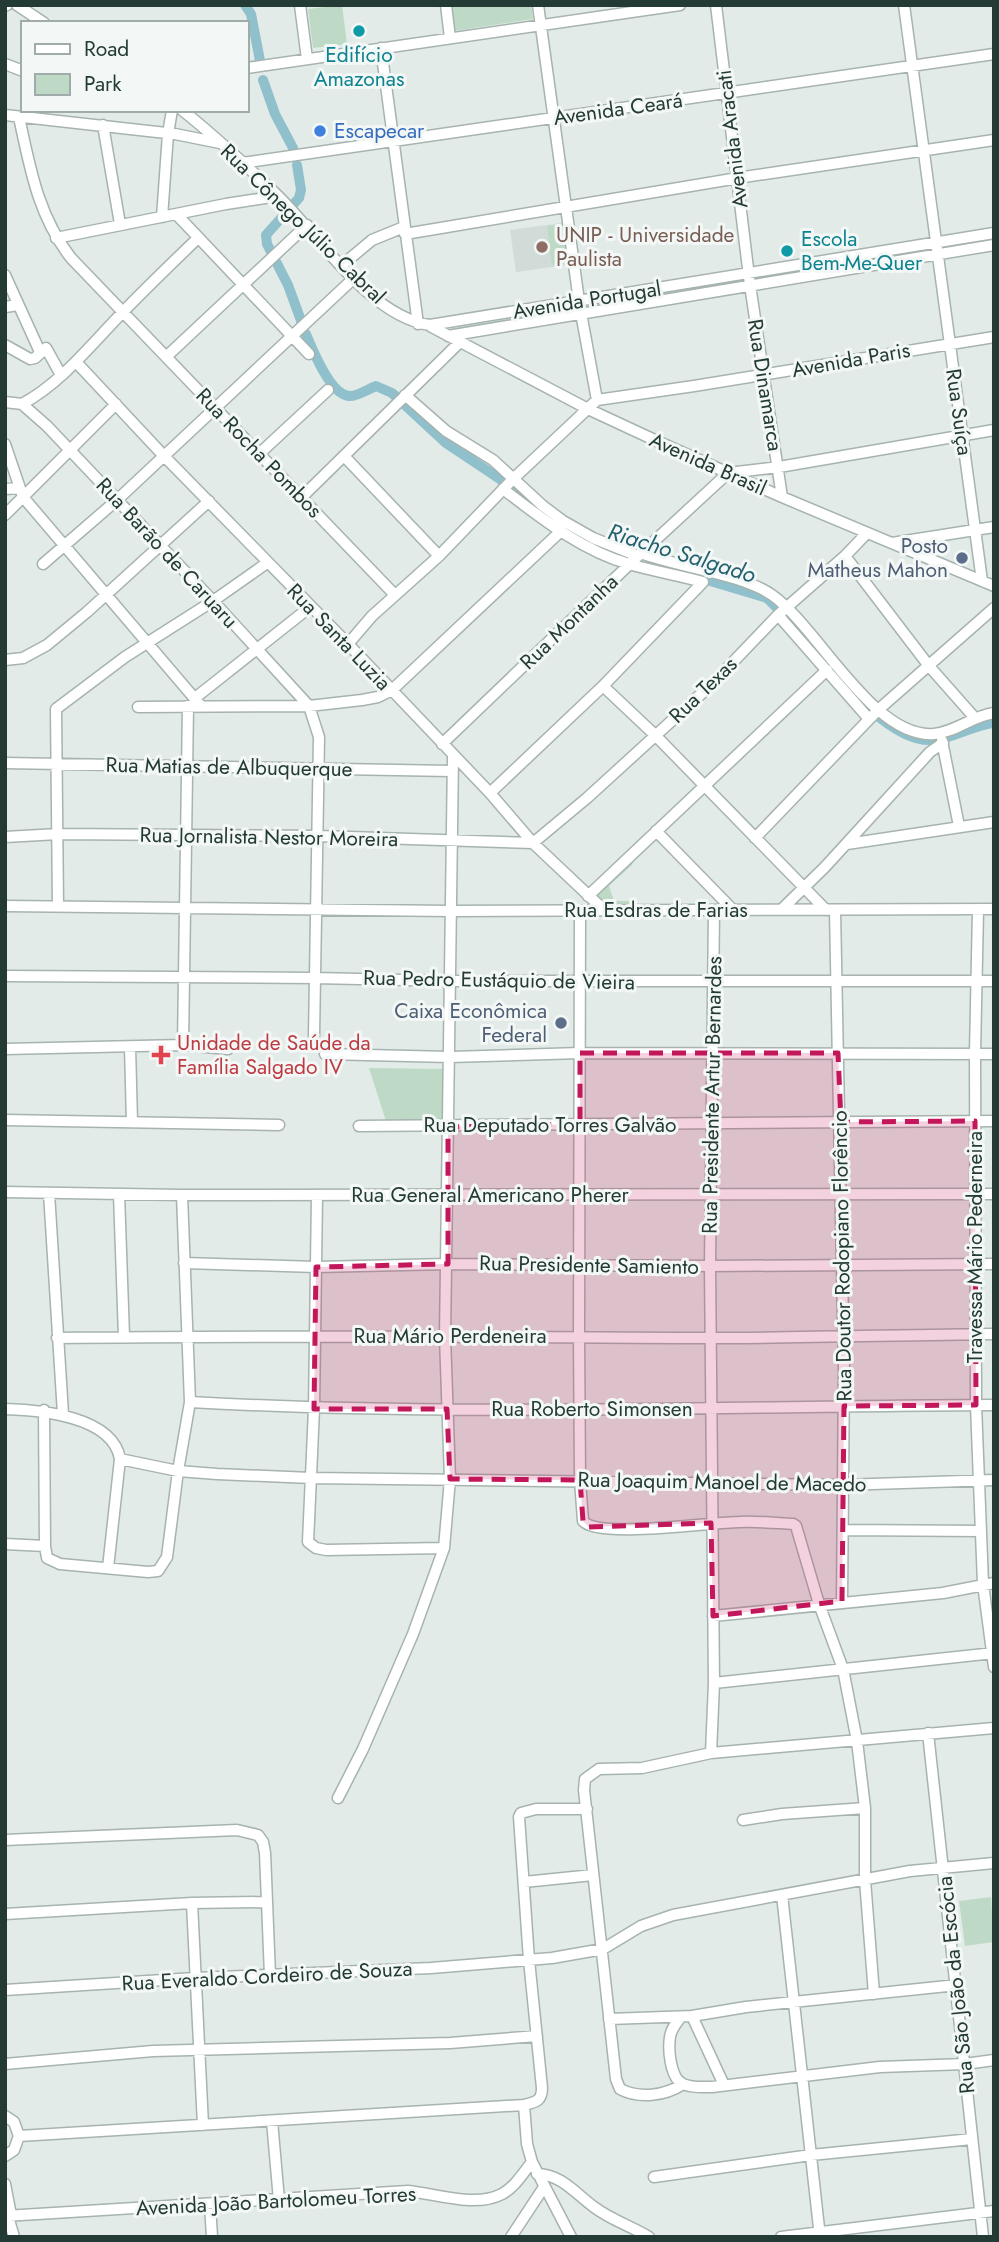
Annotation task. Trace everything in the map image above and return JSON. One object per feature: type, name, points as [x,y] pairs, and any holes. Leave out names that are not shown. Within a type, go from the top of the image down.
[{"type":"street","points":[[17,5],[41,21]]},
{"type":"street","points":[[300,5],[307,59]]},
{"type":"street","points":[[446,5],[450,38]]},
{"type":"street","points":[[538,5],[579,301]]},
{"type":"street","points":[[248,68],[680,5]]},
{"type":"street","name":"Avenida Aracati","points":[[716,5],[748,272]]},
{"type":"street","name":"Rua Suíça","points":[[904,5],[982,581]]},
{"type":"street","points":[[381,48],[418,324]]},
{"type":"street","name":"Avenida Ceará","points":[[242,163],[994,54]]},
{"type":"street","points":[[162,217],[172,112]]},
{"type":"street","name":"Rua Cônego Júlio Cabral","points":[[184,112],[278,196],[353,278],[383,304],[418,324],[430,326]]},
{"type":"street","points":[[5,115],[103,125],[222,144]]},
{"type":"street","name":"Rua Rocha Pombos","points":[[23,115],[38,194],[47,222],[71,258],[395,595]]},
{"type":"street","points":[[103,125],[120,224]]},
{"type":"street","points":[[341,266],[372,240],[405,230],[994,140]]},
{"type":"street","points":[[56,238],[278,196]]},
{"type":"street","points":[[177,215],[309,354]]},
{"type":"street","points":[[167,356],[307,226]]},
{"type":"street","name":"Avenida Portugal","points":[[430,326],[994,233]]},
{"type":"street","points":[[5,402],[22,404],[61,375],[198,238]]},
{"type":"street","name":"Avenida Portugal","points":[[447,336],[994,245]]},
{"type":"street","name":"Rua Dinamarca","points":[[748,272],[782,497]]},
{"type":"street","points":[[5,275],[43,350],[61,375]]},
{"type":"street","points":[[43,564],[117,500],[353,278]]},
{"type":"street","points":[[5,307],[18,305]]},
{"type":"street","points":[[348,644],[372,616],[439,555],[508,484],[597,400],[582,313]]},
{"type":"street","name":"Avenida Brasil","points":[[430,326],[588,409],[782,497],[994,586]]},
{"type":"street","name":"Avenida Paris","points":[[597,400],[994,337]]},
{"type":"street","points":[[302,497],[460,342]]},
{"type":"street","points":[[5,345],[32,359],[43,350]]},
{"type":"street","name":"Rua Santa Luzia","points":[[76,362],[490,793],[533,843],[604,910]]},
{"type":"street","points":[[260,453],[328,390]]},
{"type":"street","points":[[405,395],[435,422],[493,460],[508,484],[561,531],[593,550],[674,565],[731,579],[767,592],[827,670],[874,714],[926,734],[950,730],[974,718],[994,713]]},
{"type":"street","name":"Rua Barão de Caruaru","points":[[22,404],[214,601],[309,706]]},
{"type":"street","points":[[5,515],[22,492],[116,404]]},
{"type":"street","points":[[728,473],[779,467],[994,430]]},
{"type":"street","points":[[5,444],[22,492],[148,641],[195,703]]},
{"type":"street","points":[[344,456],[439,555]]},
{"type":"street","name":"Rua Montanha","points":[[442,744],[728,473]]},
{"type":"street","points":[[490,793],[603,686],[703,582],[635,559],[577,530],[508,484]]},
{"type":"street","points":[[5,489],[22,492]]},
{"type":"street","points":[[5,660],[35,653],[107,594],[209,501]]},
{"type":"street","points":[[891,543],[994,527]]},
{"type":"street","points":[[138,707],[195,703],[309,706],[370,699],[392,690],[561,531]]},
{"type":"street","name":"Rua Texas","points":[[533,843],[587,798],[712,684],[781,612],[867,533]]},
{"type":"street","points":[[845,556],[929,666],[974,718]]},
{"type":"street","points":[[58,906],[56,709],[148,641],[214,601],[267,563]]},
{"type":"street","points":[[183,1045],[187,767],[195,703],[310,607]]},
{"type":"street","points":[[755,838],[874,714],[994,608]]},
{"type":"street","points":[[781,612],[874,714]]},
{"type":"street","points":[[588,896],[827,670]]},
{"type":"street","points":[[603,686],[655,735],[804,887],[831,910]]},
{"type":"street","points":[[309,706],[319,737],[320,769],[314,1035]]},
{"type":"street","points":[[782,909],[930,752],[943,742],[959,826]]},
{"type":"street","points":[[338,1798],[363,1749],[413,1634],[444,1548],[450,1479],[445,1337],[453,756]]},
{"type":"street","name":"Rua Matias de Albuquerque","points":[[5,763],[452,771]]},
{"type":"street","points":[[846,844],[994,822]]},
{"type":"street","points":[[656,831],[734,911]]},
{"type":"street","name":"Rua Jornalista Nestor Moreira","points":[[5,837],[58,834],[318,836],[533,843]]},
{"type":"street","name":"Rua Esdras de Farias","points":[[5,906],[450,911],[994,909]]},
{"type":"street","name":"Travessa Mário Pederneira","points":[[978,909],[975,1054],[976,1405],[983,1584],[994,1667]]},
{"type":"street","name":"Rua Doutor Rodopiano Florêncio","points":[[831,910],[838,981],[841,1122],[840,1265],[844,1406],[842,1601]]},
{"type":"street","points":[[580,911],[579,1336],[580,1480],[583,1521],[589,1527],[603,1529],[671,1528],[739,1522],[796,1526],[819,1604],[843,1670],[857,1741],[865,1808],[865,1880],[874,1994]]},
{"type":"street","name":"Rua Presidente Artur Bernardes","points":[[712,1753],[714,1684],[709,1266],[714,911]]},
{"type":"street","name":"Rua Pedro Eustáquio de Vieira","points":[[5,976],[449,981],[994,981]]},
{"type":"street","points":[[5,1049],[183,1045],[228,1049]]},
{"type":"street","points":[[130,1046],[132,1122]]},
{"type":"street","points":[[325,1054],[450,1057],[580,1053],[994,1054]]},
{"type":"street","points":[[5,1120],[279,1125]]},
{"type":"street","name":"Rua Deputado Torres Galvão","points":[[359,1126],[994,1121]]},
{"type":"street","name":"Rua General Americano Pherer","points":[[5,1191],[182,1195],[994,1194]]},
{"type":"street","points":[[49,1193],[63,1414]]},
{"type":"street","points":[[119,1194],[124,1337]]},
{"type":"street","points":[[44,1410],[47,1558],[51,1562],[158,1571],[167,1557],[190,1402],[182,1195]]},
{"type":"street","points":[[317,1195],[314,1409],[307,1537],[311,1546],[326,1550],[444,1548]]},
{"type":"street","name":"Rua Presidente Samiento","points":[[184,1263],[316,1267],[448,1264],[994,1264]]},
{"type":"street","name":"Rua Mário Perdeneira","points":[[57,1338],[315,1335],[710,1338],[994,1334]]},
{"type":"street","name":"Rua Roberto Simonsen","points":[[190,1402],[314,1409],[711,1409],[994,1405]]},
{"type":"street","points":[[5,1409],[44,1410],[63,1414],[99,1432],[116,1446],[120,1459],[108,1568]]},
{"type":"street","name":"Rua Joaquim Manoel de Macedo","points":[[120,1459],[178,1471],[311,1478],[842,1485],[994,1480]]},
{"type":"street","points":[[843,1530],[981,1531]]},
{"type":"street","points":[[5,1544],[45,1546]]},
{"type":"street","points":[[713,1616],[943,1592],[994,1583]]},
{"type":"street","points":[[714,1684],[993,1653]]},
{"type":"street","points":[[994,1728],[712,1753],[642,1768],[608,1768],[594,1771],[585,1779],[615,2079],[620,2089],[637,2094],[665,2094],[683,2084],[712,2087],[880,2067],[965,2064],[994,2060]]},
{"type":"street","name":"Rua São João da Escócia","points":[[928,1733],[984,2237]]},
{"type":"street","points":[[743,1820],[782,1814],[865,1808]]},
{"type":"street","points":[[19,2136],[524,2105],[540,2099],[541,2077],[519,1817],[526,1811],[587,1809]]},
{"type":"street","points":[[5,1840],[237,1830],[258,1835],[263,1842],[265,1853],[270,1975]]},
{"type":"street","points":[[603,1949],[655,1920],[942,1867],[994,1863]]},
{"type":"street","points":[[524,1882],[593,1875]]},
{"type":"street","points":[[782,1895],[819,2234]]},
{"type":"street","points":[[5,1914],[192,1903],[265,1902]]},
{"type":"street","points":[[192,1903],[203,2125]]},
{"type":"street","name":"Rua Everaldo Cordeiro de Souza","points":[[5,1990],[195,1978],[431,1968],[529,1960],[603,1949]]},
{"type":"street","points":[[609,2018],[692,2016],[957,1985]]},
{"type":"street","points":[[692,2016],[724,2085]]},
{"type":"street","points":[[681,2017],[672,2031],[670,2046],[674,2070],[683,2084]]},
{"type":"street","points":[[5,2064],[153,2051],[450,2043],[537,2036]]},
{"type":"street","points":[[524,2105],[527,2144],[537,2174],[571,2237]]},
{"type":"street","points":[[5,2116],[14,2122],[19,2136],[14,2150],[5,2156]]},
{"type":"street","points":[[272,2121],[279,2200]]},
{"type":"street","points":[[654,2177],[811,2155],[972,2139]]},
{"type":"street","name":"Avenida João Bartolomeu Torres","points":[[8,2216],[408,2191],[488,2200],[508,2190],[533,2162]]},
{"type":"street","points":[[537,2174],[551,2175],[594,2207],[649,2237]]},
{"type":"street","points":[[5,2184],[8,2216],[14,2237]]},
{"type":"street","points":[[511,2237],[544,2187]]},
{"type":"street","points":[[210,2205],[212,2237]]},
{"type":"street","points":[[781,2237],[994,2211]]},
{"type":"highlighted area","points":[[580,1053],[838,1053],[841,1122],[975,1121],[976,1405],[844,1406],[842,1601],[713,1616],[711,1523],[589,1527],[583,1521],[580,1480],[450,1479],[447,1409],[314,1409],[316,1267],[448,1264],[448,1127],[580,1124]]},
{"type":"shaded area","name":"UNIP - Universidade Paulista","points":[[569,222],[574,264],[516,272],[510,230]]},
{"type":"green space","points":[[342,5],[347,44],[313,48],[308,9]]},
{"type":"green space","points":[[451,5],[531,5],[533,19],[454,31]]},
{"type":"green space","points":[[567,224],[572,263],[552,265],[547,226]]},
{"type":"green space","points":[[752,279],[753,292],[451,341],[436,331]]},
{"type":"green space","points":[[631,861],[633,864],[609,886],[614,901],[634,901],[634,904],[607,904],[594,896]]},
{"type":"green space","points":[[369,1068],[447,1069],[444,1122],[386,1121]]},
{"type":"green space","points":[[991,1897],[994,1942],[965,1946],[959,1901]]},
{"type":"waterway","name":"Riacho Salgado","points":[[245,5],[251,14],[261,66]]},
{"type":"waterway","name":"Riacho Salgado","points":[[263,80],[275,114],[293,148]]},
{"type":"waterway","name":"Riacho Salgado","points":[[297,165],[301,190],[299,198],[266,235],[267,244],[288,285],[303,326]]},
{"type":"waterway","name":"Riacho Salgado","points":[[306,334],[336,389],[350,396],[376,386],[392,393],[446,443],[500,479],[523,499]]},
{"type":"waterway","name":"Riacho Salgado","points":[[697,577],[767,598],[786,617]]},
{"type":"waterway","name":"Riacho Salgado","points":[[800,634],[860,700],[896,729],[914,738],[940,739],[994,723]]},
{"type":"place","name":"Edifício Amazonas","points":[[359,31]]},
{"type":"place","name":"Escapecar","points":[[320,131]]},
{"type":"place","name":"UNIP - Universidade Paulista","points":[[542,247]]},
{"type":"place","name":"Escola Bem-Me-Quer","points":[[787,251]]},
{"type":"place","name":"Posto Matheus Mahon","points":[[962,558]]},
{"type":"place","name":"Caixa Econômica Federal","points":[[561,1023]]},
{"type":"place","name":"Unidade de Saúde da Família Salgado IV","points":[[161,1055]]}]
